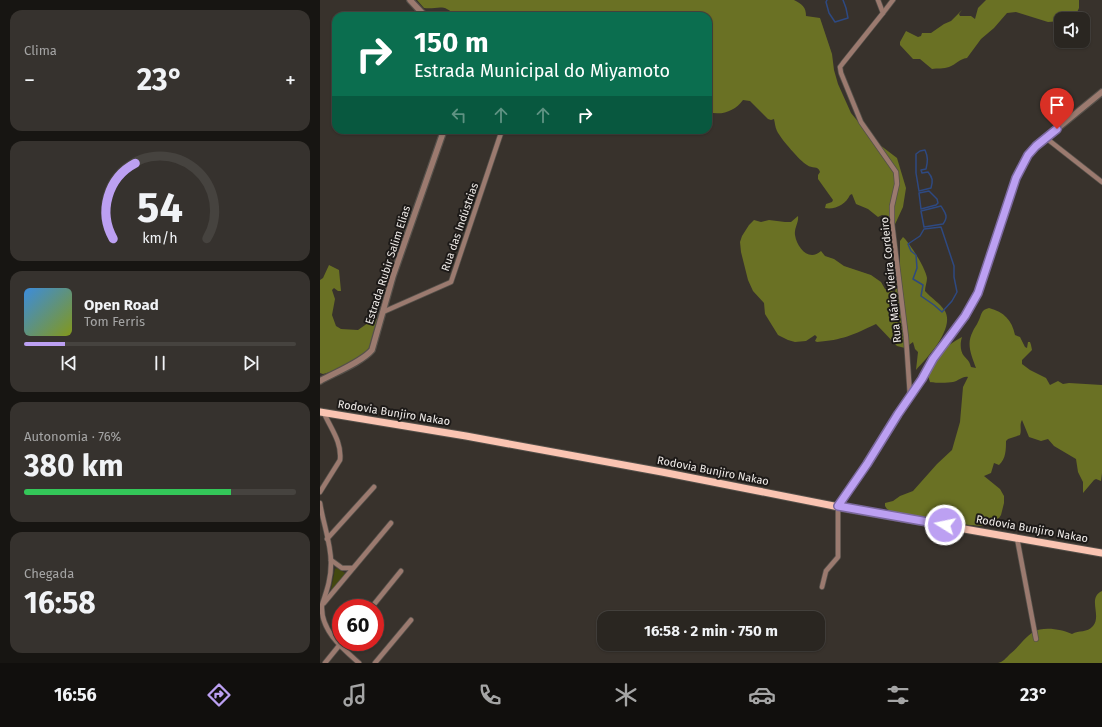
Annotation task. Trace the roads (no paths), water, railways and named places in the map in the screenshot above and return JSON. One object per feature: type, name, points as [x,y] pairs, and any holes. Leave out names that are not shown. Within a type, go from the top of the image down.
[{"type":"main road","name":"Rodovia Bunjiro Nakao","points":[[322,412],[466,436],[838,506],[1102,553]]},
{"type":"street","points":[[410,0],[421,12]]},
{"type":"street","points":[[878,0],[883,13]]},
{"type":"street","points":[[883,13],[893,0]]},
{"type":"street","name":"Rua Mário Vieira Cordeiro","points":[[883,13],[840,67],[841,73],[861,122],[896,172],[897,184],[892,206],[892,223],[906,336],[910,396]]},
{"type":"street","points":[[822,587],[826,571],[838,557],[838,506],[861,473],[894,419],[922,379],[933,359],[972,305],[978,293],[1016,178],[1028,155],[1046,138],[1102,92]]},
{"type":"street","name":"Estrada Rubir Salim Elias","points":[[320,381],[359,360],[372,350],[393,276],[443,134]]},
{"type":"street","name":"Rua das Indústrias","points":[[383,312],[451,282],[501,134]]},
{"type":"street","points":[[1046,138],[1102,182]]},
{"type":"street","points":[[320,492],[340,460],[341,454],[338,440],[322,412]]},
{"type":"street","points":[[327,539],[374,487]]},
{"type":"street","points":[[320,503],[331,560],[329,587],[320,613],[323,627],[332,636]]},
{"type":"street","points":[[322,606],[392,523]]},
{"type":"street","points":[[1017,538],[1036,639]]},
{"type":"street","points":[[331,560],[342,568],[353,568]]},
{"type":"street","points":[[378,599],[401,571]]},
{"type":"street","points":[[375,663],[411,620]]},
{"type":"street","points":[[325,663],[335,651]]},
{"type":"street","points":[[348,651],[359,663]]},
{"type":"waterway","points":[[827,0],[826,2],[829,13],[835,22],[848,18],[843,0]]},
{"type":"waterway","points":[[925,150],[927,166],[926,169],[921,170],[922,173],[928,172],[932,178],[932,183],[931,188],[919,191],[916,173],[916,154],[925,150]]},
{"type":"waterway","points":[[929,191],[937,199],[938,203],[936,205],[921,209],[919,193],[929,191]]},
{"type":"waterway","points":[[941,206],[946,217],[943,224],[924,227],[921,211],[941,206]]},
{"type":"waterway","points":[[941,227],[954,266],[954,277],[957,292],[952,301],[942,312],[921,296],[923,285],[913,279],[917,268],[916,255],[911,251],[908,244],[920,236],[924,229],[941,227]]}]
